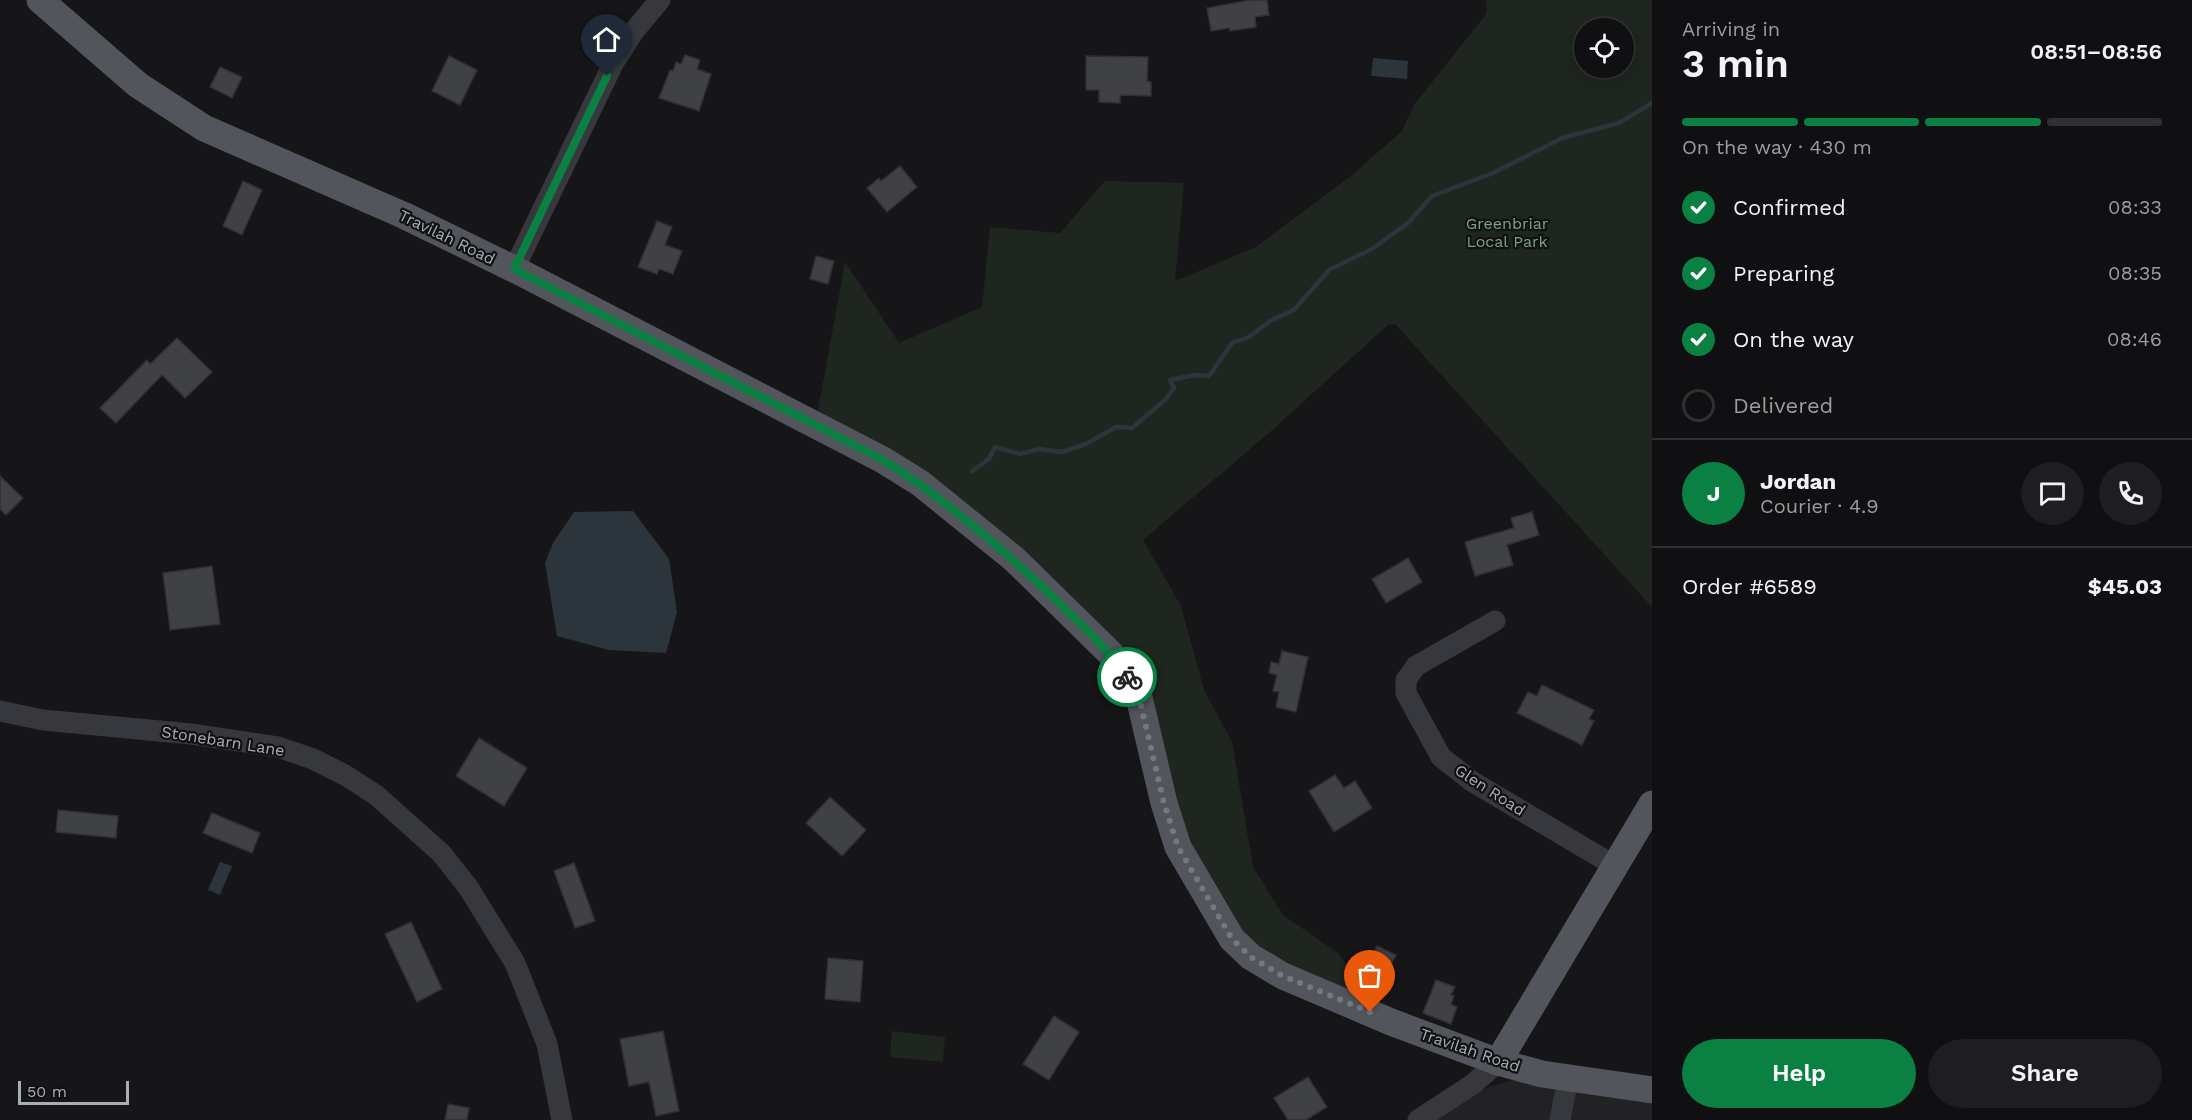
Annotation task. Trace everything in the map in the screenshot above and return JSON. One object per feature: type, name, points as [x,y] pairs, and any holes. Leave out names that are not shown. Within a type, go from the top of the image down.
[{"type":"main road","name":"Travilah Road","points":[[40,0],[138,85],[204,128],[403,215],[514,269],[883,460],[928,490],[1014,559],[1111,654],[1138,693],[1164,803],[1178,847],[1232,939],[1251,957],[1283,976],[1391,1022],[1498,1062],[1542,1074],[1652,1090]]},
{"type":"main road","points":[[1498,1062],[1652,804]]},
{"type":"street","points":[[514,269],[614,62],[633,33],[660,0]]},
{"type":"street","name":"Glen Road","points":[[1495,621],[1416,666],[1406,680],[1406,693],[1441,757],[1473,782],[1615,866]]},
{"type":"street","name":"Stonebarn Lane","points":[[0,711],[43,720],[191,734],[279,747],[321,763],[376,795],[441,853],[468,887],[516,963],[547,1044],[562,1120]]},
{"type":"street","points":[[1418,1120],[1473,1084],[1498,1062]]},
{"type":"street","points":[[1560,1120],[1568,1077]]},
{"type":"shaded area","points":[[1373,58],[1408,61],[1407,79],[1371,76]]},
{"type":"shaded area","points":[[633,511],[669,559],[677,612],[666,653],[609,650],[557,636],[545,563],[553,543],[574,512]]},
{"type":"shaded area","points":[[220,862],[232,866],[220,895],[208,890]]},
{"type":"shaded area","points":[[1516,1079],[1652,1099],[1652,1120],[1427,1120],[1488,1087]]},
{"type":"green space","name":"Greenbriar Local Park","points":[[1486,0],[1652,0],[1652,607],[1395,324],[1389,324],[1270,432],[1143,540],[1181,606],[1204,690],[1232,742],[1253,867],[1283,915],[1338,953],[1391,1022],[1251,957],[1178,847],[1138,693],[1014,559],[839,438],[818,410],[845,262],[899,343],[982,307],[990,227],[1060,233],[1105,181],[1184,183],[1175,281],[1256,247],[1351,176],[1402,131],[1414,105],[1487,13]]},
{"type":"green space","points":[[892,1031],[945,1037],[943,1062],[890,1057]]},
{"type":"building","points":[[1250,0],[1267,0],[1269,15],[1255,17],[1256,27],[1211,31],[1207,8]]},
{"type":"building","points":[[685,55],[700,60],[697,69],[711,74],[699,111],[659,98],[670,70],[673,71],[676,62],[681,64]]},
{"type":"building","points":[[449,56],[477,70],[460,105],[432,91]]},
{"type":"building","points":[[1086,56],[1148,57],[1147,81],[1151,82],[1151,96],[1120,95],[1120,103],[1099,102],[1099,90],[1086,90]]},
{"type":"building","points":[[220,67],[242,77],[232,98],[210,87]]},
{"type":"building","points":[[900,166],[917,187],[887,212],[867,188],[879,178],[881,181]]},
{"type":"building","points":[[243,181],[262,190],[242,235],[223,226]]},
{"type":"building","points":[[657,221],[672,227],[665,245],[682,251],[673,274],[659,269],[657,274],[638,267]]},
{"type":"building","points":[[816,256],[834,261],[828,284],[810,279]]},
{"type":"building","points":[[177,338],[212,372],[185,398],[162,375],[116,423],[100,408],[147,360],[150,364]]},
{"type":"building","points":[[0,476],[23,498],[6,515],[0,509]]},
{"type":"building","points":[[1532,512],[1539,535],[1507,545],[1513,565],[1475,576],[1465,542],[1514,528],[1511,518]]},
{"type":"building","points":[[1408,558],[1422,582],[1386,603],[1372,579]]},
{"type":"building","points":[[212,566],[220,624],[170,630],[163,573]]},
{"type":"building","points":[[1282,651],[1308,657],[1296,712],[1276,707],[1279,692],[1273,691],[1277,675],[1269,673],[1271,662],[1279,664]]},
{"type":"building","points":[[1542,685],[1594,710],[1589,719],[1594,721],[1582,745],[1517,713],[1528,692],[1537,696]]},
{"type":"building","points":[[479,738],[527,768],[504,806],[456,776]]},
{"type":"building","points":[[1335,775],[1344,788],[1355,781],[1372,808],[1334,832],[1309,791]]},
{"type":"building","points":[[830,797],[866,830],[842,856],[806,823]]},
{"type":"building","points":[[58,810],[118,816],[116,838],[56,832]]},
{"type":"building","points":[[212,813],[260,833],[252,853],[203,833]]},
{"type":"building","points":[[574,863],[595,921],[575,928],[554,871]]},
{"type":"building","points":[[411,922],[442,989],[417,1002],[385,934]]},
{"type":"building","points":[[1377,946],[1396,955],[1390,967],[1371,958]]},
{"type":"building","points":[[828,958],[863,961],[860,1002],[825,999]]},
{"type":"building","points":[[1436,980],[1455,987],[1451,995],[1454,996],[1451,1004],[1457,1007],[1451,1024],[1423,1013]]},
{"type":"building","points":[[1054,1016],[1079,1032],[1049,1080],[1023,1064]]},
{"type":"building","points":[[663,1031],[679,1111],[656,1116],[649,1082],[629,1086],[620,1039]]},
{"type":"building","points":[[1308,1077],[1327,1107],[1306,1120],[1288,1120],[1274,1098]]},
{"type":"building","points":[[448,1104],[469,1108],[467,1120],[445,1120]]},
{"type":"waterway","points":[[972,471],[989,459],[995,447],[1020,454],[1039,449],[1062,452],[1086,444],[1116,427],[1132,428],[1165,400],[1174,388],[1170,380],[1195,375],[1209,376],[1232,343],[1249,337],[1270,321],[1294,310],[1329,270],[1372,249],[1408,223],[1432,196],[1493,173],[1562,138],[1619,123],[1652,103]]},
{"type":"way so far","points":[[1127,677],[1138,693],[1164,803],[1178,847],[1232,939],[1251,957],[1283,976],[1370,1012]]},
{"type":"route","points":[[607,76],[514,269],[883,460],[920,483],[1014,559],[1111,654],[1127,677]]}]
